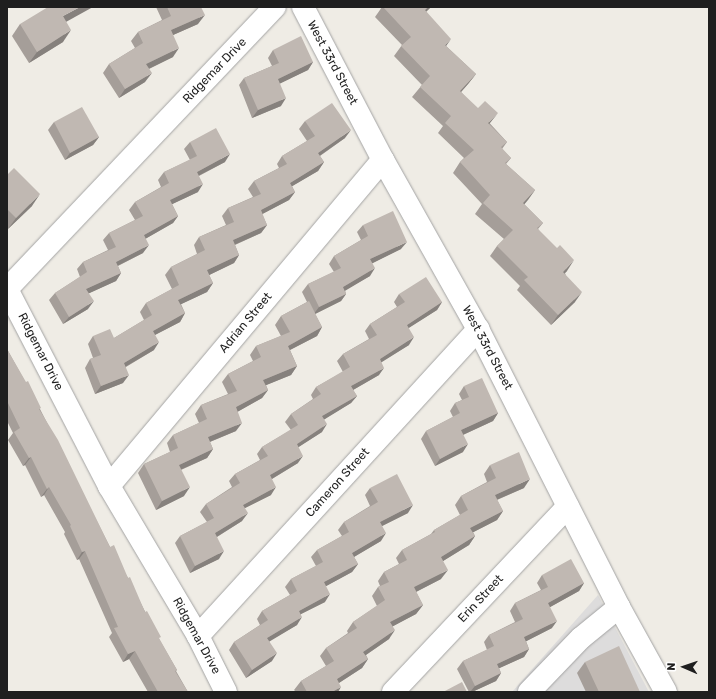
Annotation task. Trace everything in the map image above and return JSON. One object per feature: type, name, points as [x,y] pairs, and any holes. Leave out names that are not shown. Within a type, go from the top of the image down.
[{"type":"street","name":"Ridgemar Drive","points":[[226,692],[198,636],[109,486],[7,288],[275,7]]},
{"type":"street","name":"West 33rd Street","points":[[302,7],[383,160],[478,329],[619,607],[666,692]]},
{"type":"street","name":"Adrian Street","points":[[109,486],[383,160]]},
{"type":"street","name":"Cameron Street","points":[[198,636],[478,329]]},
{"type":"street","name":"Erin Street","points":[[393,692],[568,506]]},
{"type":"street","points":[[529,692],[581,638],[619,607]]},
{"type":"shaded area","points":[[598,595],[649,692],[512,692]]},
{"type":"building","points":[[48,7],[80,7],[63,16],[71,30],[37,52],[20,24]]},
{"type":"building","points":[[167,7],[201,7],[205,15],[171,30],[179,48],[146,64],[152,73],[125,89],[109,64],[143,43],[138,32],[171,16]]},
{"type":"building","points":[[383,7],[428,7],[425,10],[451,39],[445,45],[476,74],[460,91],[478,108],[485,101],[498,113],[488,123],[507,142],[501,147],[511,158],[505,163],[535,190],[523,203],[543,223],[537,228],[557,248],[560,245],[574,260],[563,272],[582,292],[558,315],[524,280],[528,277],[497,246],[513,230],[483,203],[490,195],[460,162],[474,150],[445,123],[451,116],[420,87],[430,76],[401,46],[411,37]]},
{"type":"building","points":[[301,36],[313,62],[278,79],[286,98],[258,110],[244,78],[279,63],[273,50]]},
{"type":"building","points":[[332,103],[351,130],[318,153],[324,162],[290,183],[295,192],[261,210],[267,225],[233,240],[239,255],[207,270],[213,283],[178,300],[185,313],[153,331],[159,342],[124,363],[129,375],[101,386],[90,359],[101,355],[93,336],[110,329],[114,338],[152,315],[146,303],[179,285],[171,267],[205,250],[199,237],[234,222],[228,208],[261,194],[254,181],[287,164],[282,156],[315,136],[305,121]]},
{"type":"building","points":[[82,107],[99,137],[70,153],[54,122]]},
{"type":"building","points":[[216,128],[230,154],[197,172],[203,184],[170,200],[178,216],[144,235],[149,245],[116,262],[121,273],[86,289],[94,301],[69,317],[55,293],[87,272],[83,262],[116,247],[109,233],[143,216],[135,202],[169,183],[164,172],[197,156],[190,142]]},
{"type":"building","points":[[14,168],[40,194],[16,218],[7,209],[7,175]]},
{"type":"building","points":[[393,211],[407,242],[370,259],[375,268],[343,287],[346,294],[319,307],[308,284],[341,268],[334,256],[368,236],[363,225]]},
{"type":"building","points":[[426,277],[442,302],[407,325],[414,337],[380,359],[384,368],[351,386],[357,396],[322,416],[327,424],[297,444],[303,456],[270,475],[276,487],[243,505],[248,513],[215,533],[224,551],[195,566],[180,536],[214,518],[206,504],[240,483],[235,474],[268,456],[262,447],[298,425],[291,414],[321,394],[316,387],[350,367],[343,354],[377,335],[370,324],[405,302],[399,294]]},
{"type":"building","points":[[309,301],[322,327],[288,346],[297,366],[263,380],[268,390],[236,407],[242,423],[208,437],[213,449],[179,465],[190,487],[162,501],[144,464],[178,448],[173,435],[207,419],[201,405],[237,391],[228,374],[261,357],[256,346],[290,332],[281,316]]},
{"type":"building","points":[[7,349],[26,382],[28,381],[41,408],[39,409],[58,440],[110,547],[114,545],[145,612],[147,611],[161,637],[159,638],[177,670],[175,671],[188,692],[158,692],[135,651],[128,654],[114,628],[118,627],[85,551],[82,552],[70,526],[71,525],[49,487],[47,489],[31,457],[29,458],[14,432],[20,428],[7,401]]},
{"type":"building","points":[[482,378],[498,413],[461,430],[468,444],[440,459],[426,431],[460,413],[455,403],[469,397],[464,386]]},
{"type":"building","points":[[519,452],[530,479],[495,495],[503,511],[470,528],[475,536],[441,557],[448,570],[414,587],[423,605],[390,622],[395,630],[363,652],[368,659],[337,679],[341,687],[332,692],[307,692],[301,681],[334,661],[326,648],[357,628],[353,622],[385,600],[378,587],[389,582],[384,572],[407,560],[402,550],[435,532],[434,530],[468,510],[461,496],[496,478],[490,465]]},
{"type":"building","points":[[397,474],[413,505],[380,522],[386,533],[352,553],[358,564],[324,582],[330,594],[299,611],[302,617],[267,638],[277,653],[252,670],[234,642],[268,620],[262,611],[297,591],[291,579],[323,562],[317,550],[349,532],[344,522],[378,502],[370,488]]},
{"type":"building","points":[[571,559],[584,583],[548,603],[557,621],[524,637],[529,649],[497,664],[501,673],[475,686],[463,661],[494,646],[489,635],[523,619],[515,603],[548,587],[542,575]]},
{"type":"building","points":[[619,646],[640,692],[599,692],[585,662]]},
{"type":"building","points":[[462,682],[467,692],[443,692]]}]
